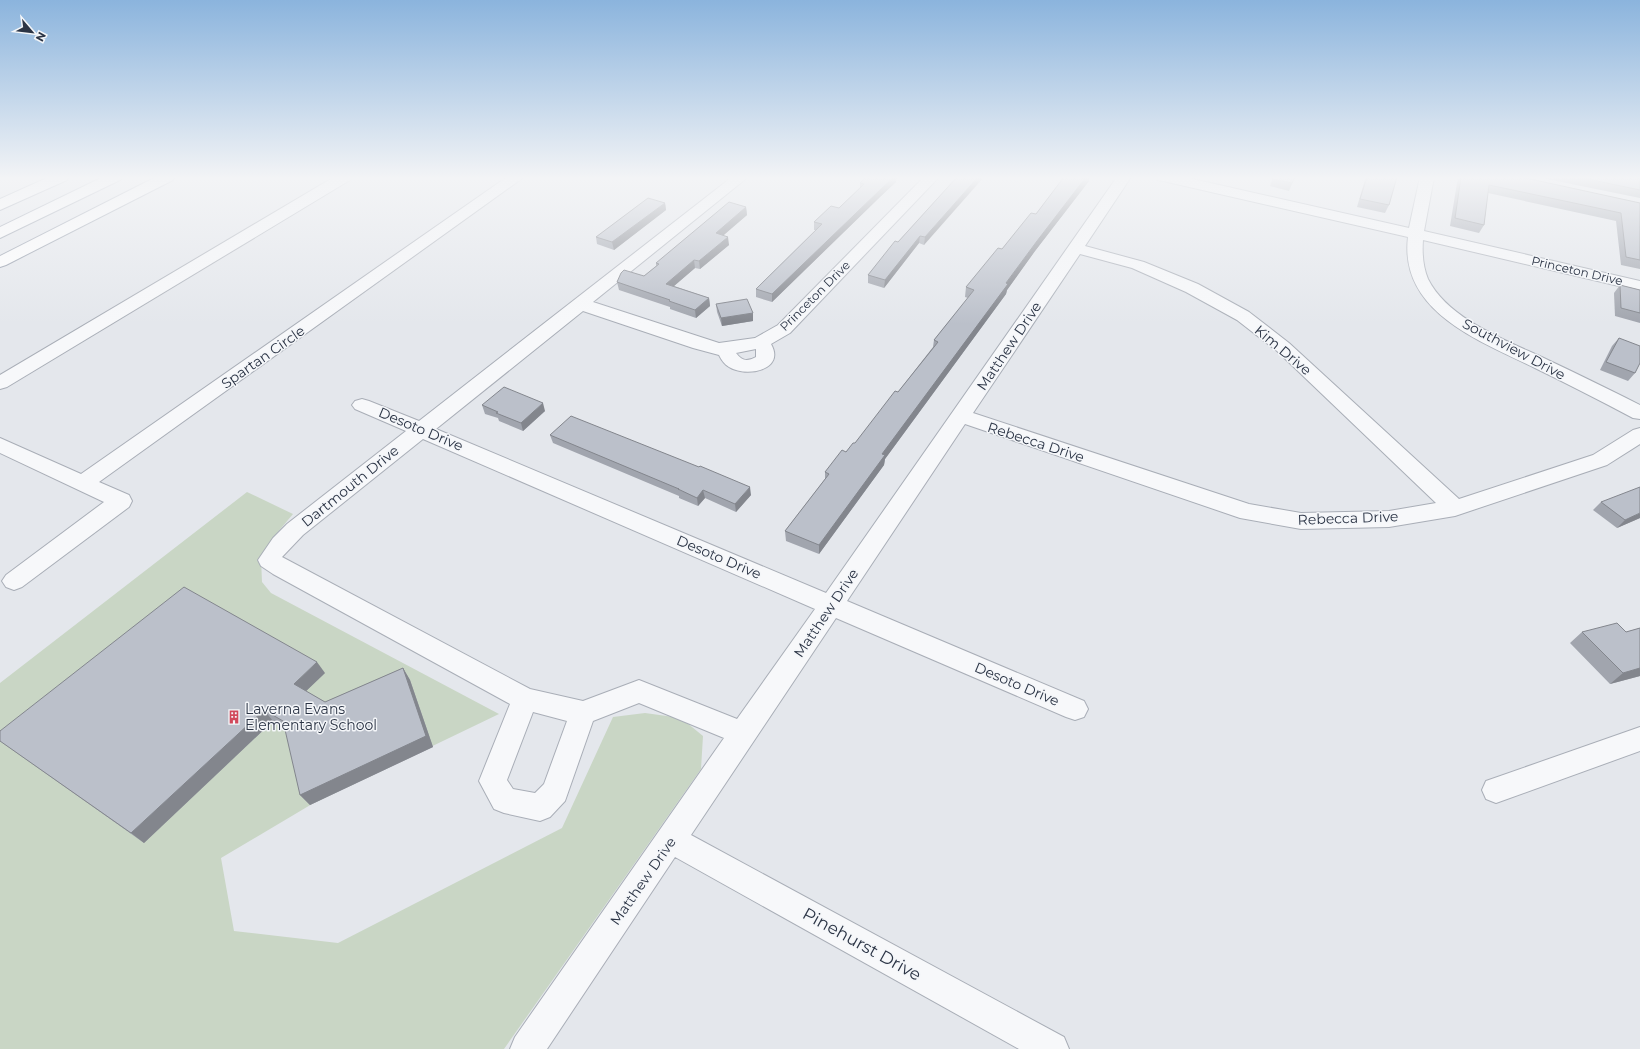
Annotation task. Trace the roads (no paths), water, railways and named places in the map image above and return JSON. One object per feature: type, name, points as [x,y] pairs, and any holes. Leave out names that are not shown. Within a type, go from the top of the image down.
[{"type":"highway","points":[[0,233],[14,226]]},
{"type":"highway","points":[[0,262],[71,226]]},
{"type":"street","points":[[0,383],[263,226]]},
{"type":"street","name":"Spartan Circle","points":[[83,484],[448,226]]},
{"type":"street","name":"Dartmouth Drive","points":[[583,713],[525,699],[281,568],[269,560],[276,548],[289,535],[679,226]]},
{"type":"street","name":"Princeton Drive","points":[[581,304],[699,344],[725,349],[729,358],[734,364],[744,367],[757,365],[765,360],[766,351],[761,342],[784,329],[884,226]]},
{"type":"street","name":"Matthew Drive","points":[[527,1049],[672,840],[1091,226]]},
{"type":"street","name":"Princeton Drive","points":[[1380,226],[1640,286]]},
{"type":"street","name":"Southview Drive","points":[[1418,226],[1415,255],[1420,278],[1439,303],[1452,315],[1468,327],[1493,341],[1640,412]]},
{"type":"street","name":"Kim Drive","points":[[1076,248],[1138,265],[1192,288],[1243,316],[1283,347],[1455,508]]},
{"type":"street","name":"Desoto Drive","points":[[362,405],[422,429],[1075,709]]},
{"type":"street","name":"Rebecca Drive","points":[[961,416],[1248,512],[1301,521],[1388,519],[1455,508],[1600,460],[1640,435]]},
{"type":"street","points":[[0,446],[121,501],[14,581]]},
{"type":"street","points":[[525,699],[493,781],[504,800],[540,808],[555,792],[583,713],[639,691],[744,734]]},
{"type":"street","points":[[1496,790],[1640,739]]},
{"type":"street","name":"Pinehurst Drive","points":[[672,840],[1052,1049]]},
{"type":"place","name":"Laverna Evans Elementary School","points":[[234,717]]}]
